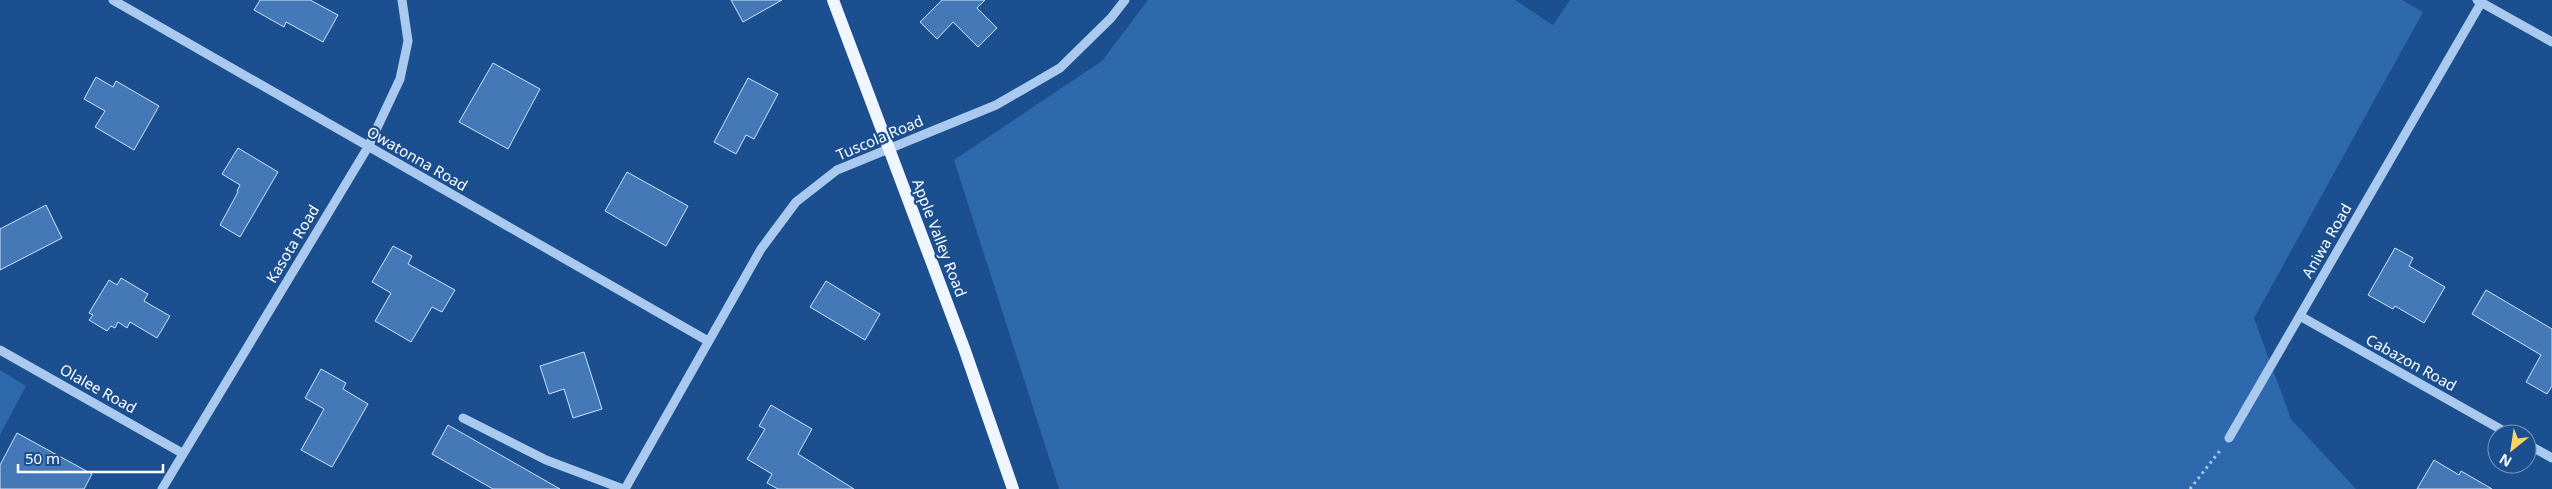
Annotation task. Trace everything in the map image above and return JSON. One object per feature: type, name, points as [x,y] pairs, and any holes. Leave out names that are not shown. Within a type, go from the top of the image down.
[{"type":"main road","name":"Apple Valley Road","points":[[833,0],[887,148],[964,348],[1014,489]]},
{"type":"street","name":"Owatonna Road","points":[[113,0],[708,341]]},
{"type":"street","name":"Kasota Road","points":[[162,489],[368,147],[400,79],[408,41],[402,0]]},
{"type":"street","name":"Tuscola Road","points":[[624,489],[761,249],[796,202],[837,170],[996,105],[1060,68],[1111,18],[1125,0]]},
{"type":"street","points":[[2479,1],[2552,42]]},
{"type":"street","name":"Aniwa Road","points":[[2229,438],[2479,1]]},
{"type":"street","name":"Cabazon Road","points":[[2300,316],[2491,424]]},
{"type":"street","name":"Olalee Road","points":[[0,350],[182,453]]},
{"type":"street","points":[[464,418],[507,442],[546,460],[624,489]]},
{"type":"street","points":[[2537,450],[2552,458]]},
{"type":"path","points":[[2190,489],[2229,438]]},
{"type":"shaded area","points":[[1148,0],[1515,0],[1553,25],[1570,0],[2402,0],[2423,12],[2254,318],[2291,419],[2356,489],[1059,489],[954,160],[1102,61]]},
{"type":"shaded area","points":[[0,370],[26,386],[0,435]]},
{"type":"building","points":[[260,0],[310,0],[338,15],[323,42],[286,22],[284,27],[254,10]]},
{"type":"building","points":[[731,0],[782,0],[743,22]]},
{"type":"building","points":[[942,0],[985,0],[977,8],[997,28],[978,47],[953,22],[937,39],[920,22]]},
{"type":"building","points":[[493,63],[540,89],[508,149],[459,122]]},
{"type":"building","points":[[96,77],[113,87],[116,81],[159,106],[134,150],[95,127],[105,111],[84,99]]},
{"type":"building","points":[[748,78],[778,94],[754,139],[746,135],[736,154],[714,142]]},
{"type":"building","points":[[238,148],[278,172],[240,237],[220,225],[240,185],[222,174]]},
{"type":"building","points":[[627,172],[688,206],[666,246],[605,211]]},
{"type":"building","points":[[46,205],[62,238],[0,270],[0,229]]},
{"type":"building","points":[[393,246],[412,256],[408,264],[455,290],[442,312],[432,307],[411,342],[375,321],[391,293],[372,282]]},
{"type":"building","points":[[2395,248],[2413,258],[2409,266],[2445,287],[2424,323],[2395,306],[2393,309],[2368,295]]},
{"type":"building","points":[[121,278],[148,294],[144,301],[170,316],[157,338],[130,322],[127,328],[118,322],[115,328],[111,326],[107,331],[89,320],[93,315],[89,313],[109,280],[117,285]]},
{"type":"building","points":[[826,281],[880,314],[865,340],[810,307]]},
{"type":"building","points":[[2486,290],[2552,329],[2552,386],[2547,394],[2526,382],[2541,355],[2472,314]]},
{"type":"building","points":[[584,352],[602,409],[573,418],[564,389],[549,394],[540,366]]},
{"type":"building","points":[[321,369],[346,383],[343,389],[368,404],[332,467],[301,450],[324,409],[305,398]]},
{"type":"building","points":[[771,405],[812,429],[798,454],[854,489],[778,489],[767,483],[772,474],[747,459],[765,429],[759,426]]},
{"type":"building","points":[[448,425],[560,489],[493,489],[432,454]]},
{"type":"building","points":[[17,433],[92,474],[84,489],[0,489],[0,465]]},
{"type":"building","points":[[2434,460],[2459,475],[2461,471],[2492,489],[2417,489]]}]
